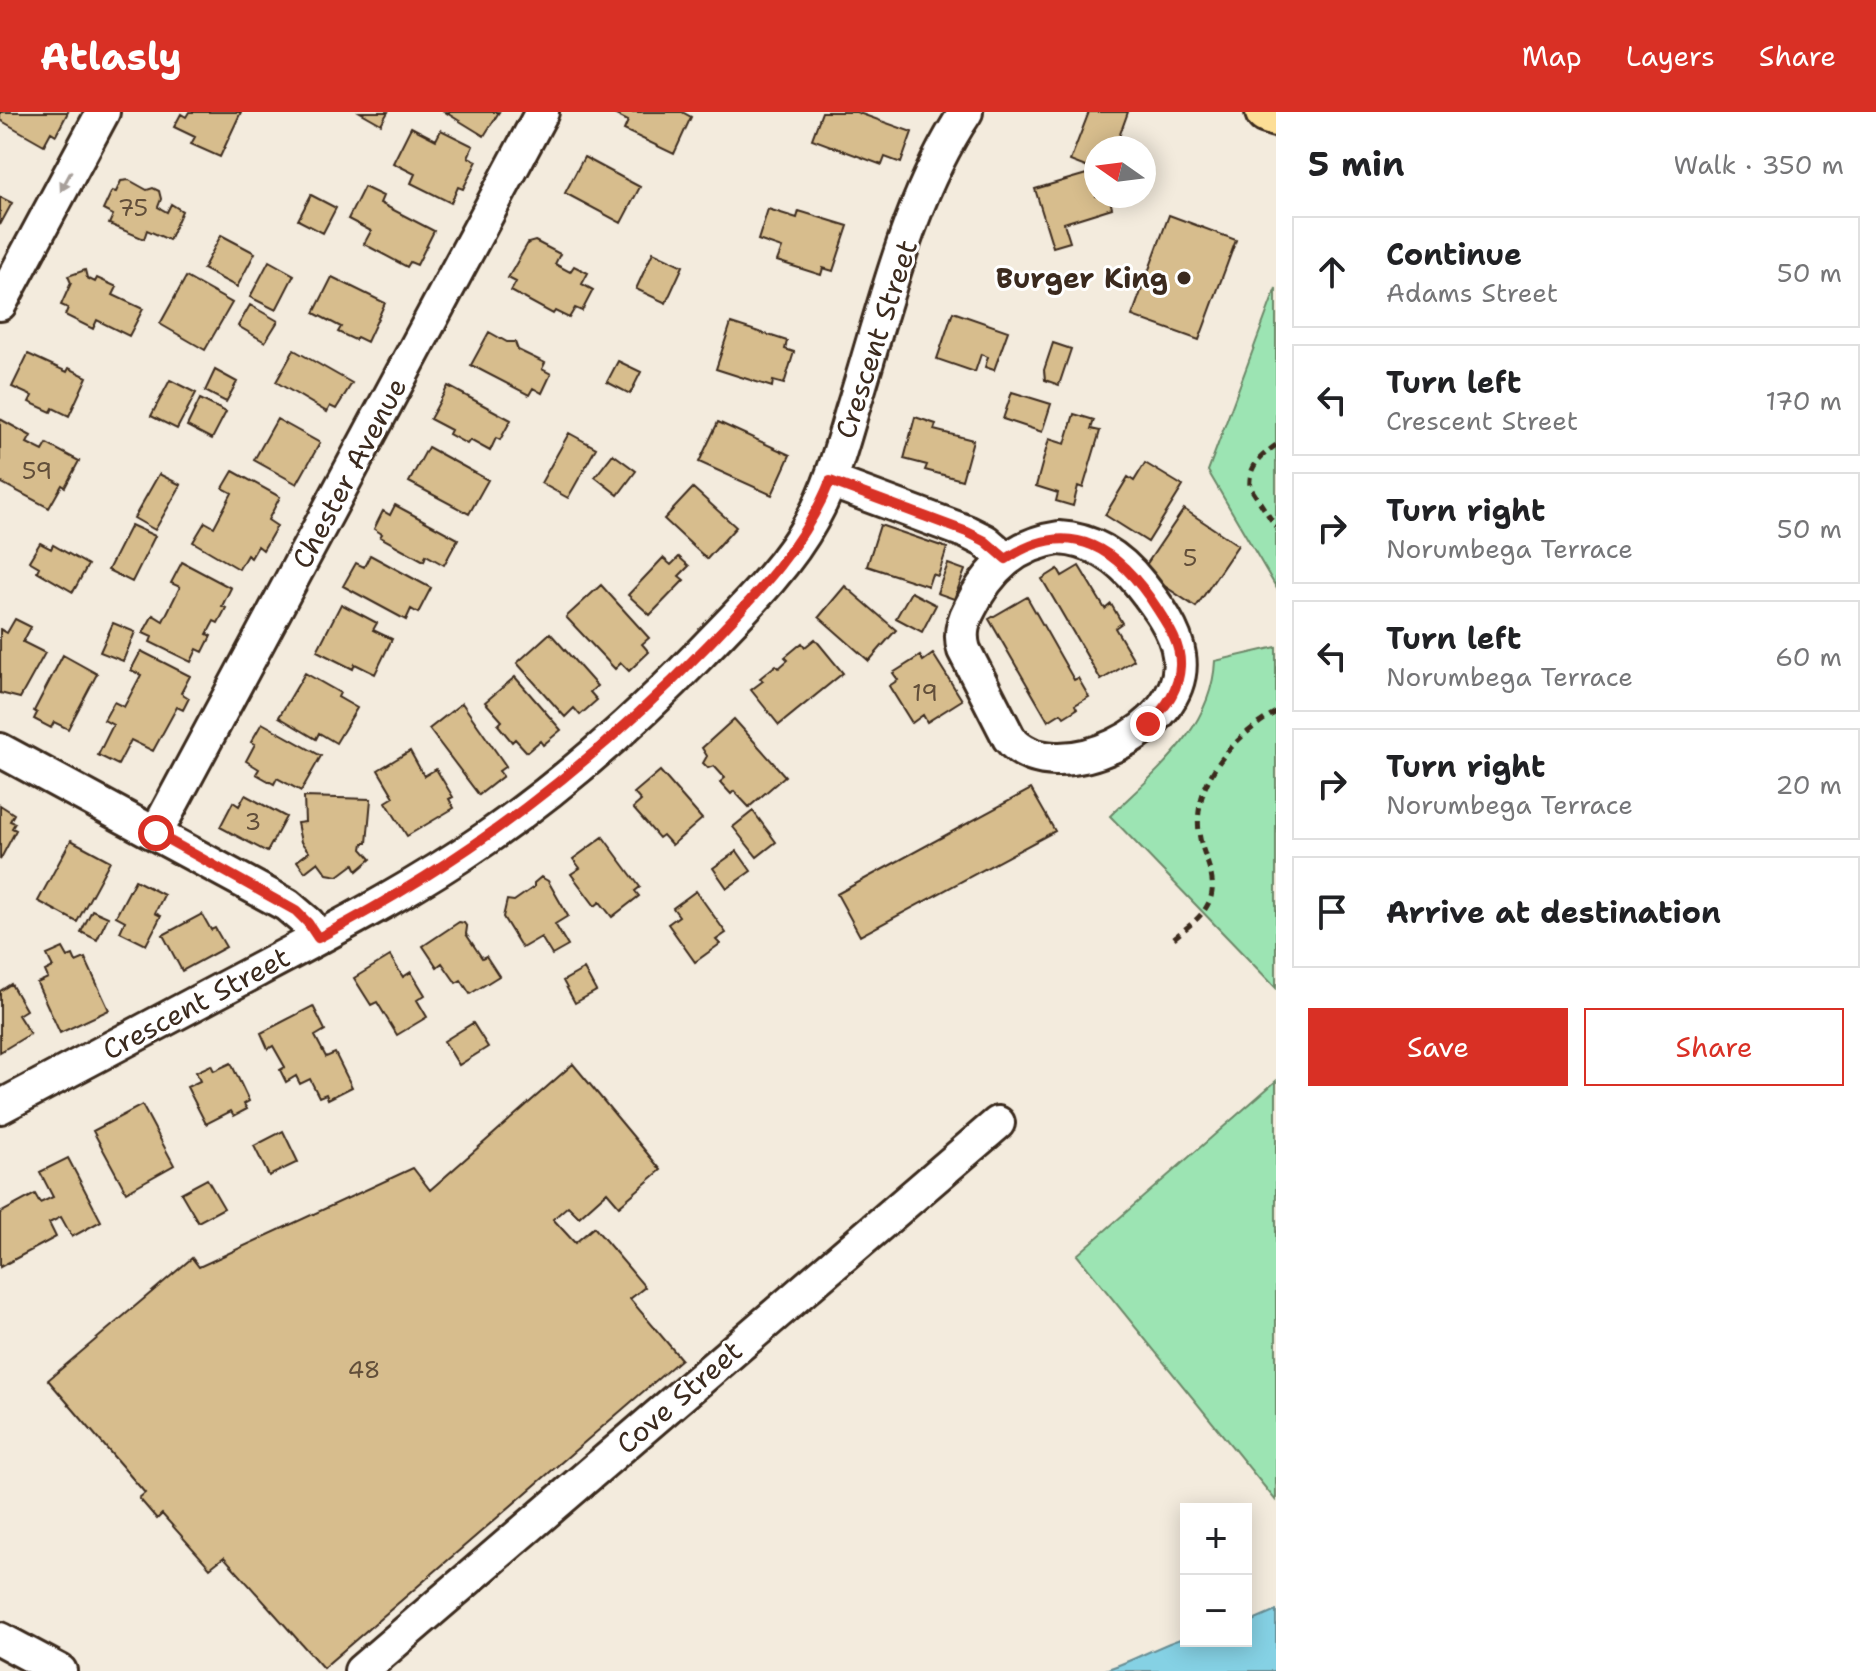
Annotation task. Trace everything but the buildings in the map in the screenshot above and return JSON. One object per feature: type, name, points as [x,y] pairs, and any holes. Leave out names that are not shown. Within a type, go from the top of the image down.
[{"type":"main road","points":[[1267,112],[1276,115]]},
{"type":"street","points":[[0,304],[103,112]]},
{"type":"street","name":"Chester Avenue","points":[[156,833],[542,112]]},
{"type":"street","name":"Crescent Street","points":[[0,1107],[403,892],[484,840],[531,806],[618,734],[715,638],[783,562],[806,531],[830,481],[902,251],[931,177],[966,112]]},
{"type":"street","points":[[830,481],[967,532],[985,541],[1006,559]]},
{"type":"street","points":[[1069,538],[1097,547],[1129,570],[1171,630],[1180,656],[1179,677],[1171,698],[1148,724],[1120,743],[1092,754],[1046,757],[1029,754],[1014,744],[964,650],[961,636],[966,615],[978,592],[996,567],[1006,559],[1042,540],[1069,538]]},
{"type":"street","points":[[0,750],[296,911],[318,938]]},
{"type":"street","name":"Cove Street","points":[[361,1671],[998,1123]]},
{"type":"street","points":[[0,1639],[60,1671]]},
{"type":"path","points":[[1276,445],[1255,462],[1249,479],[1250,487],[1276,527]]},
{"type":"path","points":[[1174,938],[1199,918],[1211,895],[1213,882],[1199,825],[1199,810],[1212,772],[1241,736],[1276,712]]},
{"type":"green space","points":[[1276,288],[1276,587],[1208,471]]},
{"type":"green space","points":[[1276,647],[1276,988],[1110,816],[1162,766],[1192,728],[1204,708],[1215,661]]},
{"type":"green space","points":[[1276,1081],[1276,1501],[1077,1255]]},
{"type":"water","points":[[1276,1611],[1276,1671],[1102,1671],[1180,1639],[1180,1647],[1252,1647],[1252,1621]]},
{"type":"place","name":"Burger King","points":[[1184,278]]},
{"type":"route","points":[[156,833],[287,905],[308,923],[318,938],[368,912],[463,854],[531,806],[637,717],[742,609],[797,545],[830,481],[967,532],[985,541],[1006,559],[1032,543],[1069,538],[1097,547],[1119,562],[1146,591],[1171,630],[1180,656],[1179,677],[1171,698],[1148,724]]}]
